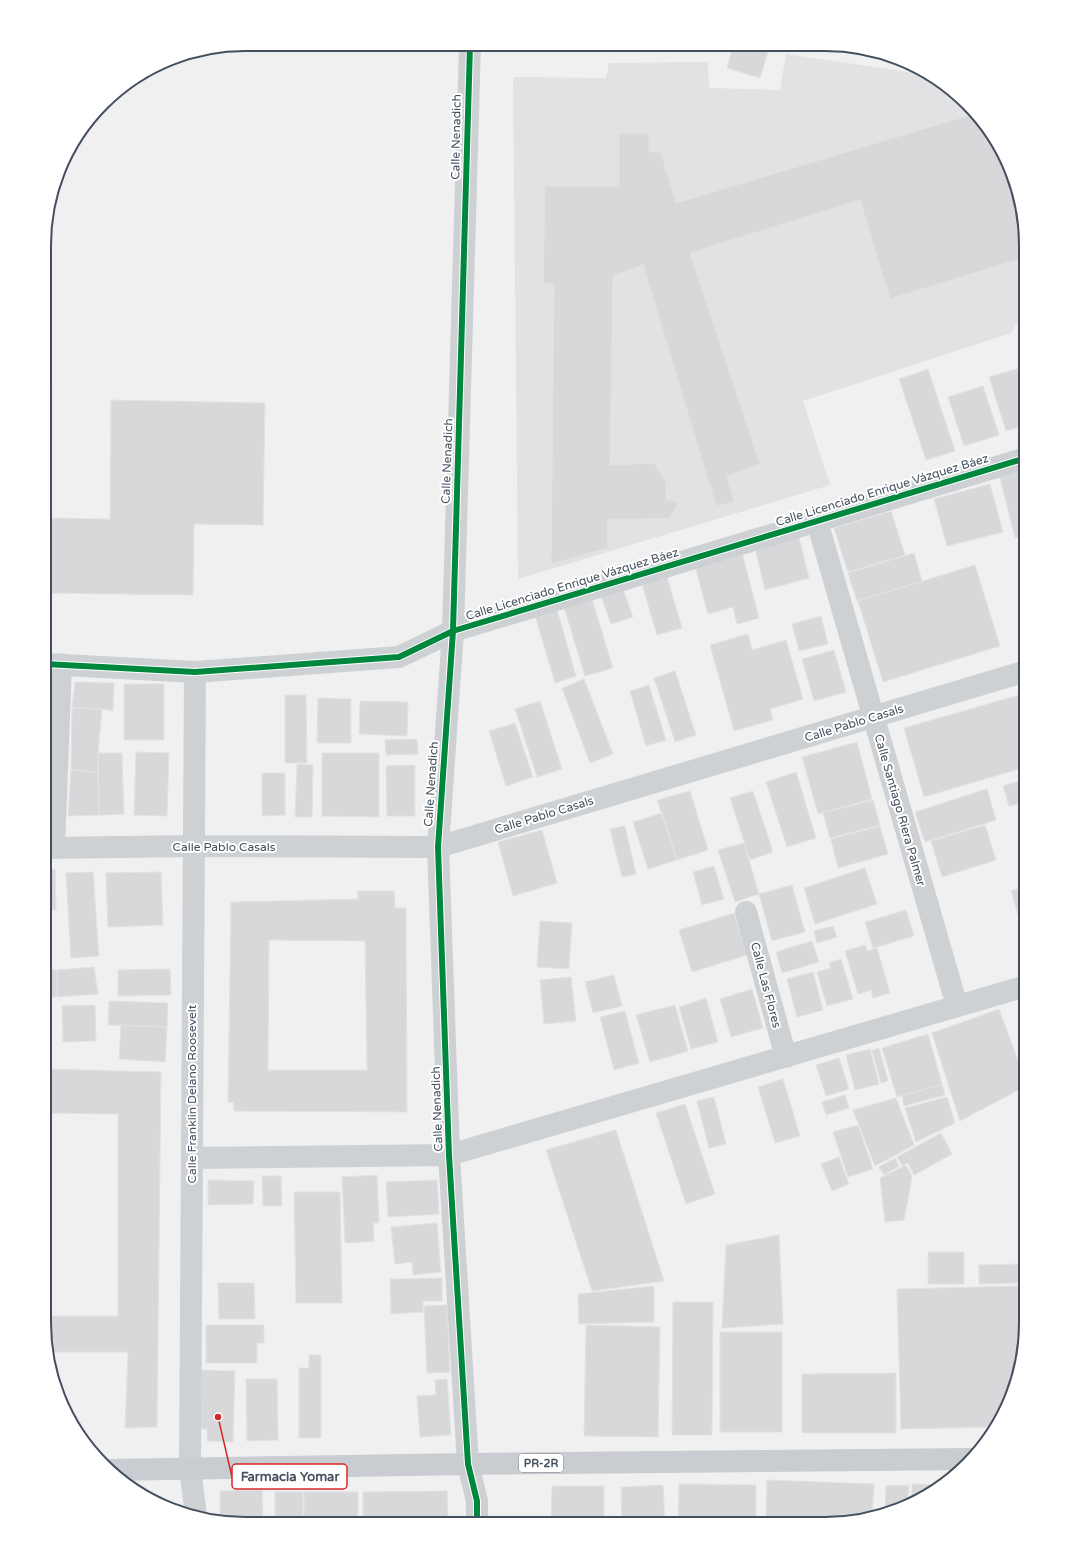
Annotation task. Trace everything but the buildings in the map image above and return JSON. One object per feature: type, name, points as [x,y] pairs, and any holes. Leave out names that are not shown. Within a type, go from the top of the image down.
[{"type":"main road","name":"PR-2R","points":[[118,1470],[468,1464],[963,1459]]},
{"type":"street","name":"Calle Nenadich","points":[[470,51],[453,631],[438,847],[449,1155],[468,1464],[477,1501],[477,1517]]},
{"type":"street","name":"Calle Licenciado Enrique Vázquez Báez","points":[[53,664],[195,672],[399,657],[453,631],[1019,460]]},
{"type":"street","name":"Calle Santiago Riera Palmer","points":[[817,521],[957,1006]]},
{"type":"street","points":[[51,787],[53,664]]},
{"type":"street","name":"Calle Franklin Delano Roosevelt","points":[[195,672],[190,1468],[195,1510]]},
{"type":"street","name":"Calle Pablo Casals","points":[[51,848],[194,846],[438,847],[1019,673]]},
{"type":"street","name":"Calle Las Flores","points":[[746,912],[786,1057]]},
{"type":"street","points":[[192,1158],[449,1155],[1019,988]]},
{"type":"shaded area","points":[[786,54],[914,73],[933,84],[953,99],[971,117],[986,137],[999,159],[1009,182],[1019,232],[1019,324],[1015,325],[1011,333],[803,401],[830,485],[518,579],[513,77],[606,78],[609,63],[708,62],[709,88],[780,90]]},
{"type":"cycle path","points":[[470,51],[453,631],[438,847],[449,1155],[468,1464],[477,1501],[477,1517]]},
{"type":"cycle path","points":[[51,664],[195,672],[399,657],[453,631],[1019,460]]},
{"type":"place","name":"Farmacia Yomar","points":[[218,1417]]}]
